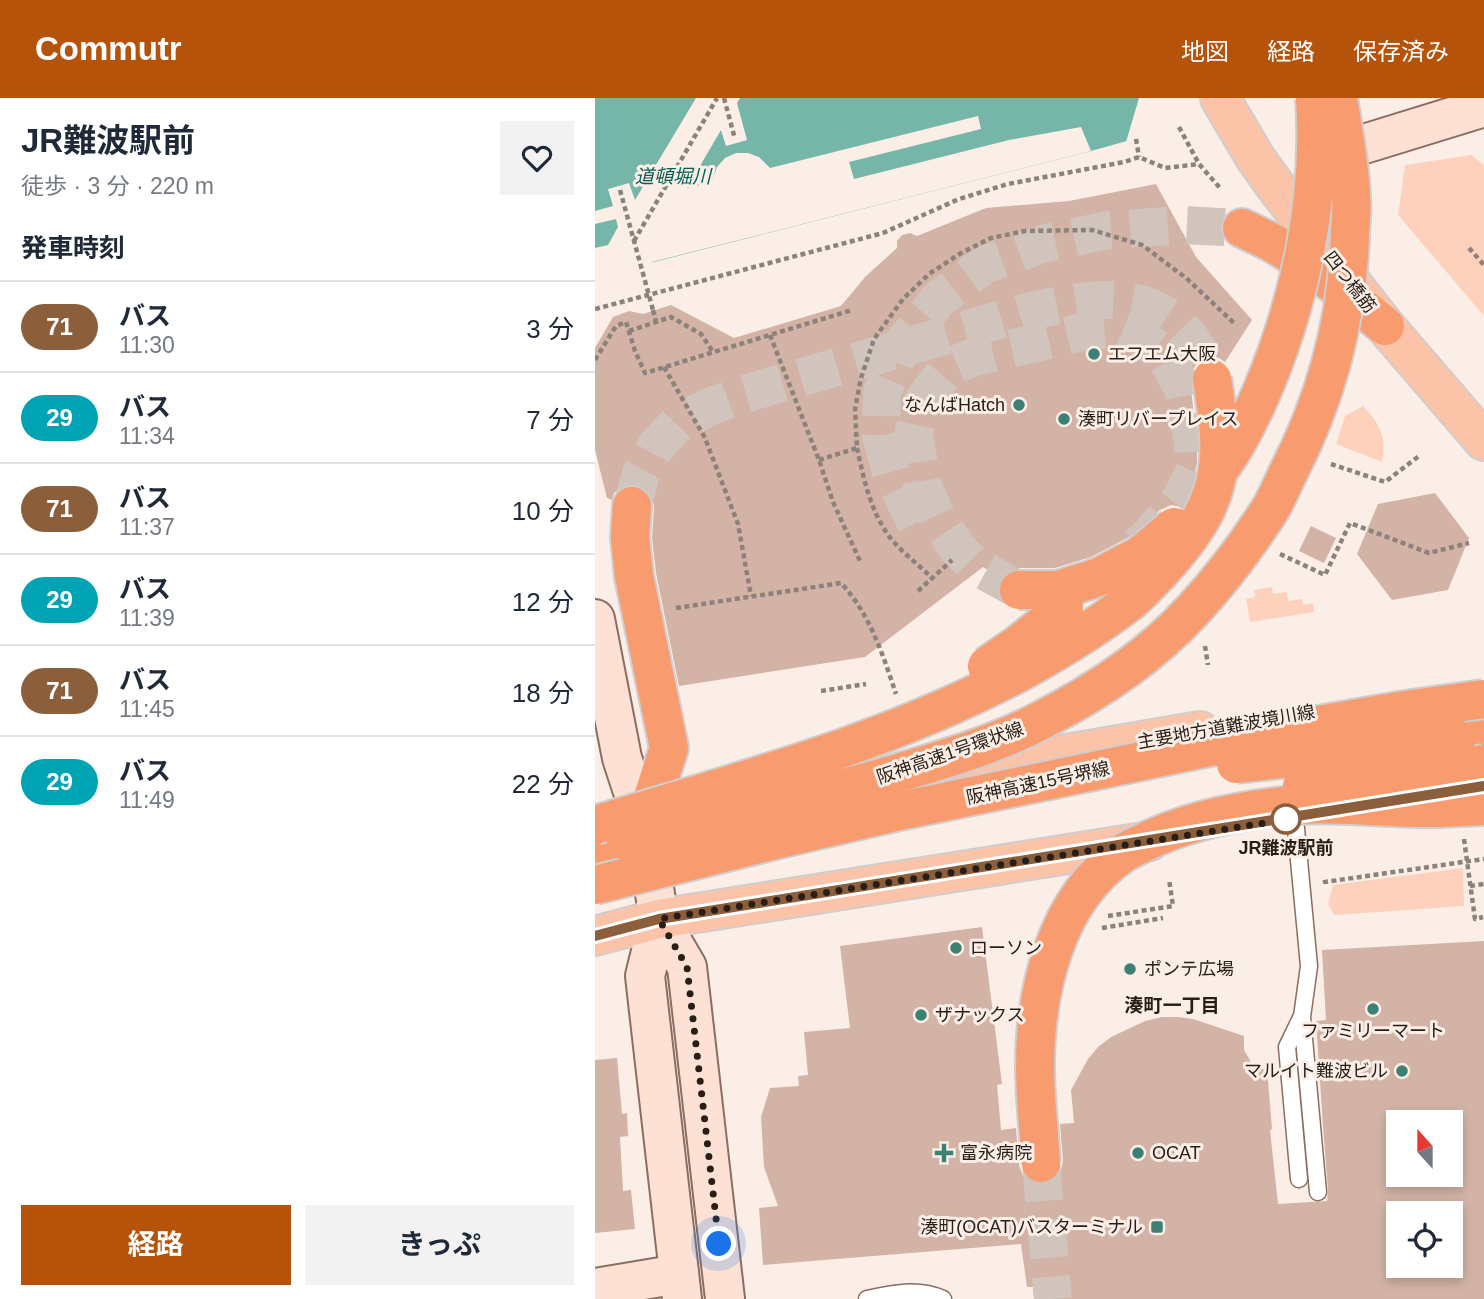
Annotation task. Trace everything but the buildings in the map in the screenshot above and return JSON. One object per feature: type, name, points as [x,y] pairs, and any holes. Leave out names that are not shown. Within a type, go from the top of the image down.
[{"type":"highway","points":[[1019,590],[1058,590],[1099,577],[1141,555],[1178,524],[1221,468],[1250,419],[1269,376],[1294,299],[1307,244],[1314,191],[1317,143],[1315,98]]},
{"type":"highway","name":"阪神高速1号環状線","points":[[611,835],[859,784],[985,745],[1037,723],[1090,693],[1144,655],[1191,612],[1233,562],[1272,506],[1300,450],[1325,384],[1341,324],[1349,263],[1351,198],[1338,98]]},
{"type":"highway","points":[[1242,228],[1311,266],[1385,326]]},
{"type":"highway","points":[[611,835],[717,789],[887,732],[964,700],[1051,655],[1135,598],[1170,561],[1195,529],[1212,494],[1220,454],[1212,379]]},
{"type":"highway","points":[[611,835],[669,748],[633,576],[630,538],[632,506]]},
{"type":"highway","points":[[795,764],[880,727],[930,701],[976,674],[1064,608]]},
{"type":"highway","name":"阪神高速15号堺線","points":[[595,885],[894,812],[1302,728],[1484,699]]},
{"type":"highway","points":[[1001,791],[1484,736]]},
{"type":"highway","points":[[1041,1163],[1035,1068],[1038,1016],[1046,969],[1074,906],[1096,877],[1122,854],[1154,835],[1219,806],[1253,795],[1291,787],[1484,764]]},
{"type":"highway","points":[[1122,854],[1186,825],[1223,815],[1287,806],[1409,809],[1474,820]]},
{"type":"main road","name":"四つ橋筋","points":[[1225,106],[1255,159],[1279,191],[1385,326],[1484,441]]},
{"type":"main road","name":"主要地方道難波境川線","points":[[611,835],[1484,682]]},
{"type":"main road","points":[[595,936],[659,919],[1484,786]]},
{"type":"street","points":[[1279,191],[1338,152],[1484,107]]},
{"type":"street","points":[[595,620],[622,758],[611,835],[687,967],[725,1299]]},
{"type":"street","points":[[595,1288],[680,1286],[645,976],[659,919]]},
{"type":"lane","points":[[1296,818],[1309,966],[1302,1017],[1318,1192]]},
{"type":"lane","points":[[1300,1179],[1287,1047],[1302,1017]]},
{"type":"lane","points":[[867,1299],[894,1293],[924,1292],[943,1299]]},
{"type":"path","points":[[634,241],[717,98]]},
{"type":"path","points":[[724,98],[735,139]]},
{"type":"path","points":[[1179,127],[1199,164],[1220,188]]},
{"type":"path","points":[[1136,139],[1139,157]]},
{"type":"path","points":[[595,309],[883,233],[960,199],[1008,184],[1139,157],[1165,168],[1199,164]]},
{"type":"path","points":[[620,191],[656,321]]},
{"type":"path","points":[[932,578],[892,540],[876,514],[865,484],[857,449],[855,409],[861,378],[874,339],[903,299],[929,274],[991,238],[1025,231],[1092,230],[1142,245],[1187,278],[1234,323]]},
{"type":"path","points":[[1469,248],[1484,265]]},
{"type":"path","points":[[595,360],[616,326],[625,322],[645,373],[852,310]]},
{"type":"path","points":[[629,331],[671,317],[701,334],[713,352]]},
{"type":"path","points":[[770,335],[833,502],[860,561]]},
{"type":"path","points":[[664,367],[705,438],[738,524],[751,596]]},
{"type":"path","points":[[819,460],[857,449]]},
{"type":"path","points":[[1327,462],[1385,482],[1419,456]]},
{"type":"path","points":[[1278,553],[1325,575],[1350,523],[1429,553],[1469,544]]},
{"type":"path","points":[[918,591],[951,560]]},
{"type":"path","points":[[675,617],[674,608],[841,583],[855,598],[880,646],[897,698]]},
{"type":"path","points":[[821,691],[866,684]]},
{"type":"path","points":[[1474,820],[1467,862],[1475,919],[1484,918]]},
{"type":"path","points":[[1323,869],[1325,882],[1484,859]]},
{"type":"path","points":[[1120,914],[1173,906],[1169,879]]},
{"type":"path","points":[[1470,886],[1484,884]]},
{"type":"path","points":[[1129,913],[1130,923]]},
{"type":"path","points":[[1098,929],[1163,918]]},
{"type":"shaded area","points":[[1471,155],[1484,165],[1484,316],[1398,215],[1405,165]]},
{"type":"shaded area","points":[[1363,406],[1381,431],[1384,445],[1382,462],[1336,444],[1345,416]]},
{"type":"shaded area","points":[[1272,587],[1273,594],[1287,592],[1288,601],[1302,599],[1303,605],[1313,603],[1314,612],[1250,622],[1246,599],[1255,597],[1254,590]]},
{"type":"shaded area","points":[[1463,868],[1464,906],[1334,915],[1328,904],[1333,885]]},
{"type":"water","name":"道頓堀川","points":[[595,98],[1281,98],[1091,151],[595,277]]},
{"type":"pier","points":[[696,98],[740,98],[737,103],[747,140],[726,146],[721,130],[687,188],[712,182],[717,167],[725,158],[736,153],[759,157],[770,168],[978,116],[981,129],[849,162],[854,179],[1009,140],[1081,127],[1091,151],[652,262],[652,266],[595,279],[595,248],[608,245],[618,227],[616,219],[595,224],[595,211],[613,206],[608,189],[629,183],[635,200]]},
{"type":"pier","points":[[1139,98],[1284,98],[1126,142]]},
{"type":"tunnel","points":[[916,523],[892,475],[881,436],[882,392],[903,343],[939,299],[984,265],[1042,244],[1108,230],[1182,225],[1242,228]]},
{"type":"tunnel","points":[[632,506],[641,474],[656,446],[678,423],[709,407],[744,394],[1054,306],[1110,300],[1135,303],[1158,311],[1179,326],[1197,348],[1212,379]]},
{"type":"tunnel","points":[[1019,590],[974,565],[957,548],[938,519],[922,485],[914,432],[919,408],[950,367],[971,358],[1087,331],[1121,328],[1140,336],[1165,355],[1183,389],[1193,442],[1194,472],[1181,498],[1137,546]]},
{"type":"tunnel","points":[[1041,1163],[1053,1299]]},
{"type":"bus line","name":"71","points":[[595,936],[659,919],[1484,786]]},
{"type":"place","name":"エフエム大阪","points":[[1094,354]]},
{"type":"place","name":"なんばHatch","points":[[1019,405]]},
{"type":"place","name":"湊町リバープレイス","points":[[1064,419]]},
{"type":"place","name":"JR難波駅前","points":[[1286,819]]},
{"type":"place","name":"ローソン","points":[[956,948]]},
{"type":"place","name":"ポンテ広場","points":[[1130,969]]},
{"type":"place","name":"ファミリーマート","points":[[1373,1009]]},
{"type":"place","name":"ザナックス","points":[[921,1015]]},
{"type":"place","name":"マルイト難波ビル","points":[[1402,1071]]},
{"type":"place","name":"富永病院","points":[[944,1153]]},
{"type":"place","name":"OCAT","points":[[1138,1153]]},
{"type":"place","name":"湊町(OCAT)バスターミナル","points":[[1157,1227]]},
{"type":"district","name":"湊町一丁目","points":[[1172,1005]]},
{"type":"route","points":[[719,1244],[687,967],[659,919],[1296,818],[1286,819]]}]
